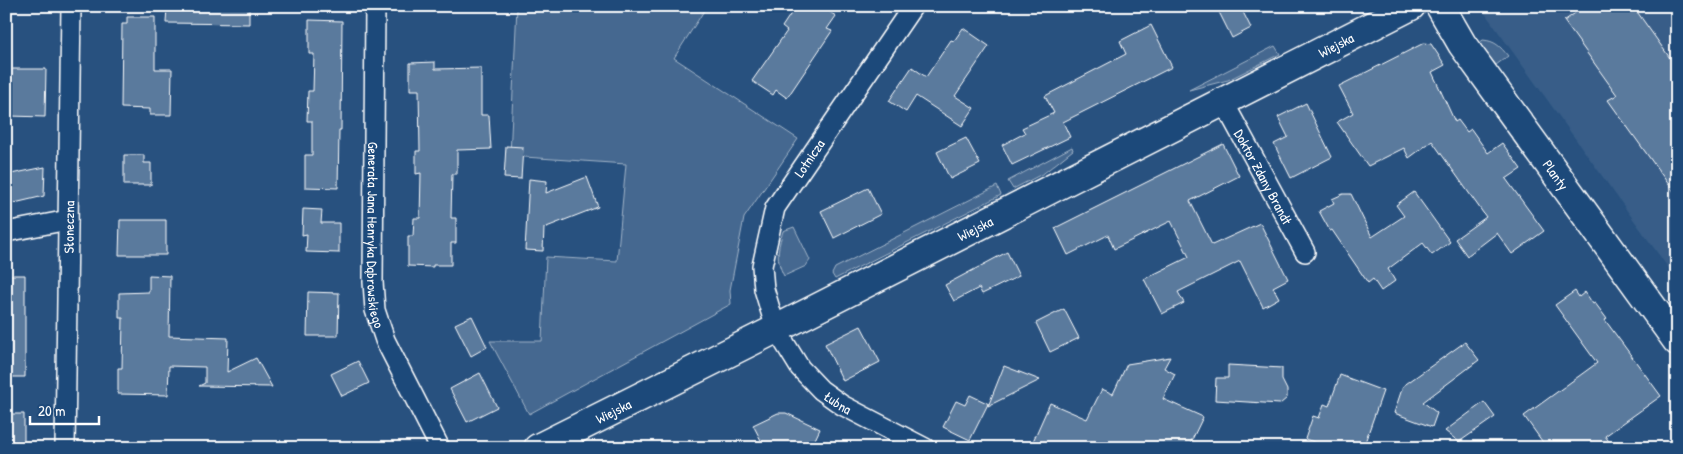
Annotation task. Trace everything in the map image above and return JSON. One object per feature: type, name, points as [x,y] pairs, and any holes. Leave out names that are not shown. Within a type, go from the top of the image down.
[{"type":"street","name":"Słoneczna","points":[[65,448],[71,6]]},
{"type":"street","name":"Generała Jana Henryka Dąbrowskiego","points":[[375,6],[373,282],[375,310],[385,340],[440,448]]},
{"type":"street","name":"Lotnicza","points":[[776,329],[764,290],[762,266],[775,208],[913,6]]},
{"type":"street","name":"Wiejska","points":[[549,445],[1411,6]]},
{"type":"street","name":"Planty","points":[[1440,6],[1448,23],[1462,44],[1677,342]]},
{"type":"street","name":"Doktor Zdany Brandt","points":[[1223,101],[1305,252]]},
{"type":"street","points":[[6,232],[68,220]]},
{"type":"street","name":"Łubna","points":[[776,329],[800,368],[821,390],[842,405],[925,448]]},
{"type":"shaded area","points":[[517,6],[707,6],[674,58],[798,139],[744,218],[730,290],[731,304],[529,414],[490,341],[542,341],[546,257],[617,261],[626,164],[510,156]]},
{"type":"shaded area","points":[[1496,6],[1677,6],[1677,280],[1484,12]]},
{"type":"shaded area","points":[[1483,40],[1497,45],[1508,56],[1496,65],[1479,43]]},
{"type":"shaded area","points":[[1275,46],[1280,54],[1228,80],[1189,90]]},
{"type":"shaded area","points":[[1072,147],[1073,150],[1044,173],[1013,189],[1008,181]]},
{"type":"shaded area","points":[[997,186],[1001,195],[835,279],[832,274],[835,268]]},
{"type":"shaded area","points":[[794,227],[810,260],[806,266],[784,276],[778,259],[780,243],[783,231]]},
{"type":"building","points":[[167,6],[249,6],[249,24],[166,23]]},
{"type":"building","points":[[796,6],[820,6],[836,16],[827,29],[832,31],[787,98],[776,90],[773,95],[752,81],[787,31],[782,27]]},
{"type":"building","points":[[1216,6],[1240,6],[1251,28],[1232,38]]},
{"type":"building","points":[[1585,6],[1633,6],[1677,68],[1677,196],[1608,100],[1617,95],[1564,21]]},
{"type":"building","points":[[127,17],[155,17],[155,69],[172,69],[171,115],[150,115],[150,109],[121,108],[122,24],[127,24]]},
{"type":"building","points":[[309,20],[342,21],[341,130],[339,130],[338,188],[305,187],[305,155],[312,155],[312,121],[307,121],[308,91],[313,91],[314,54],[309,54]]},
{"type":"building","points":[[1151,25],[1172,67],[1063,122],[1070,137],[1012,165],[1002,145],[1025,133],[1022,128],[1054,113],[1045,96],[1126,54],[1120,41]]},
{"type":"building","points":[[963,28],[989,46],[955,96],[974,108],[962,126],[916,96],[906,112],[889,101],[912,67],[926,77],[951,40],[954,41]]},
{"type":"building","points":[[1424,43],[1431,44],[1445,65],[1432,72],[1455,122],[1458,120],[1467,132],[1471,129],[1488,153],[1502,143],[1521,169],[1506,179],[1544,231],[1512,254],[1497,233],[1467,256],[1455,239],[1486,217],[1432,141],[1409,158],[1404,148],[1368,166],[1337,122],[1353,113],[1339,86]]},
{"type":"building","points":[[435,62],[435,69],[481,68],[481,115],[489,115],[491,149],[457,150],[457,174],[452,174],[451,218],[456,218],[456,243],[451,243],[451,265],[433,265],[433,267],[408,266],[408,236],[413,236],[414,218],[420,218],[421,173],[416,174],[416,151],[420,151],[419,90],[410,90],[410,63]]},
{"type":"building","points":[[11,69],[46,69],[45,117],[10,116]]},
{"type":"building","points":[[1306,103],[1332,157],[1291,178],[1274,144],[1288,137],[1278,117]]},
{"type":"building","points":[[966,138],[980,164],[950,179],[937,152]]},
{"type":"building","points":[[1223,144],[1239,176],[1190,201],[1212,245],[1260,223],[1288,279],[1273,287],[1279,298],[1263,307],[1240,261],[1178,292],[1184,303],[1162,314],[1144,279],[1189,257],[1171,221],[1114,249],[1108,235],[1068,255],[1055,228]]},
{"type":"building","points":[[506,146],[523,147],[521,179],[504,178]]},
{"type":"building","points":[[124,155],[144,155],[144,163],[151,163],[151,185],[124,185]]},
{"type":"building","points":[[45,167],[44,196],[6,205],[6,175]]},
{"type":"building","points":[[587,177],[598,207],[544,228],[543,251],[525,250],[529,179],[547,181],[546,193]]},
{"type":"building","points":[[868,188],[881,214],[834,238],[821,211]]},
{"type":"building","points":[[1414,192],[1450,242],[1432,255],[1423,243],[1388,269],[1395,281],[1381,291],[1373,279],[1368,283],[1332,230],[1330,231],[1319,211],[1334,203],[1332,199],[1343,194],[1351,194],[1372,237],[1404,216],[1396,205]]},
{"type":"building","points":[[303,209],[322,210],[321,223],[339,223],[339,253],[306,252],[307,234],[302,235]]},
{"type":"building","points":[[120,220],[166,220],[166,255],[119,255]]},
{"type":"building","points":[[1007,252],[1019,276],[982,294],[979,288],[954,301],[945,285]]},
{"type":"building","points":[[6,275],[25,275],[25,377],[6,377]]},
{"type":"building","points":[[149,275],[170,276],[169,336],[228,338],[227,372],[256,358],[272,387],[199,386],[205,383],[205,367],[169,366],[168,395],[118,394],[118,368],[122,368],[123,318],[119,318],[119,293],[149,292]]},
{"type":"building","points":[[1575,291],[1579,297],[1585,292],[1593,304],[1595,303],[1607,319],[1605,320],[1661,396],[1605,436],[1614,448],[1547,448],[1524,416],[1597,363],[1555,305]]},
{"type":"building","points":[[308,292],[339,293],[338,336],[307,336]]},
{"type":"building","points":[[1064,309],[1079,338],[1050,352],[1036,323]]},
{"type":"building","points":[[472,316],[487,347],[471,356],[455,324]]},
{"type":"building","points":[[861,326],[880,362],[843,381],[825,344]]},
{"type":"building","points":[[1465,342],[1479,360],[1423,402],[1437,413],[1432,427],[1394,413],[1403,386]]},
{"type":"building","points":[[1170,357],[1164,368],[1175,374],[1163,399],[1203,417],[1188,448],[1030,448],[1050,403],[1087,419],[1102,389],[1113,394],[1127,364]]},
{"type":"building","points":[[358,361],[369,383],[342,396],[331,374]]},
{"type":"building","points":[[1228,365],[1282,368],[1282,380],[1287,390],[1287,398],[1280,404],[1215,400],[1216,378],[1228,378]]},
{"type":"building","points":[[1004,366],[1040,380],[988,406],[988,404],[970,440],[943,427],[956,401],[965,405],[970,395],[989,404]]},
{"type":"building","points":[[480,373],[497,407],[467,422],[450,389]]},
{"type":"building","points":[[1340,375],[1383,391],[1363,448],[1332,448],[1305,439],[1313,416],[1319,418],[1324,404],[1329,406]]},
{"type":"building","points":[[1484,402],[1495,417],[1459,442],[1445,431]]},
{"type":"building","points":[[778,413],[786,413],[820,429],[811,448],[765,448],[753,425]]},
{"type":"building","points":[[6,414],[24,414],[24,448],[6,448]]}]
